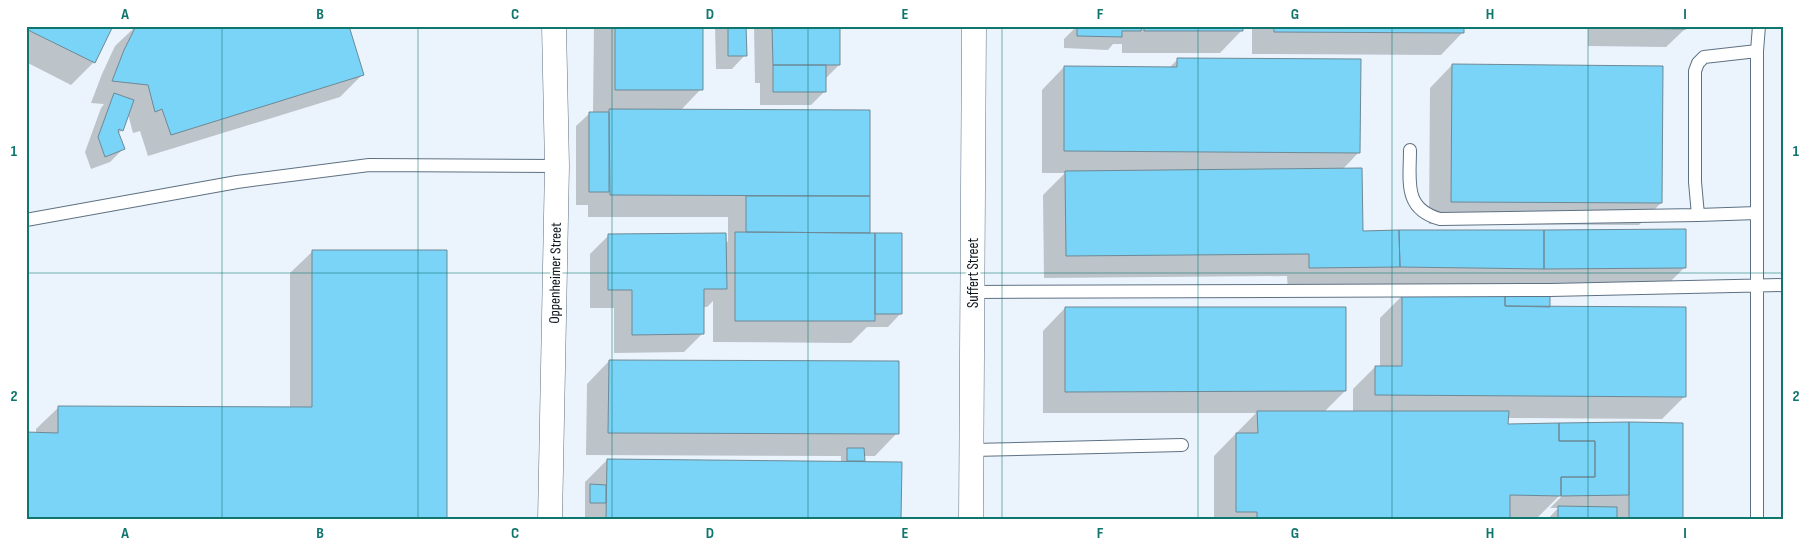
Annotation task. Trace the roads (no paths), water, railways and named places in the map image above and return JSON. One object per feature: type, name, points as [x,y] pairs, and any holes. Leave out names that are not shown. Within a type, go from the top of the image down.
[{"type":"street","name":"Oppenheimer Street","points":[[550,520],[557,166],[554,26]]},
{"type":"street","name":"Suffert Street","points":[[971,520],[974,26]]},
{"type":"lane","points":[[1757,520],[1757,51],[1759,26]]},
{"type":"lane","points":[[1698,215],[1695,182],[1696,71],[1698,63],[1704,57],[1757,51]]},
{"type":"lane","points":[[1410,150],[1411,194],[1416,206],[1428,216],[1440,219],[1757,213]]},
{"type":"lane","points":[[26,220],[237,182],[370,165],[557,166]]},
{"type":"lane","points":[[973,292],[1550,290],[1784,284]]},
{"type":"lane","points":[[972,450],[1182,446]]}]
